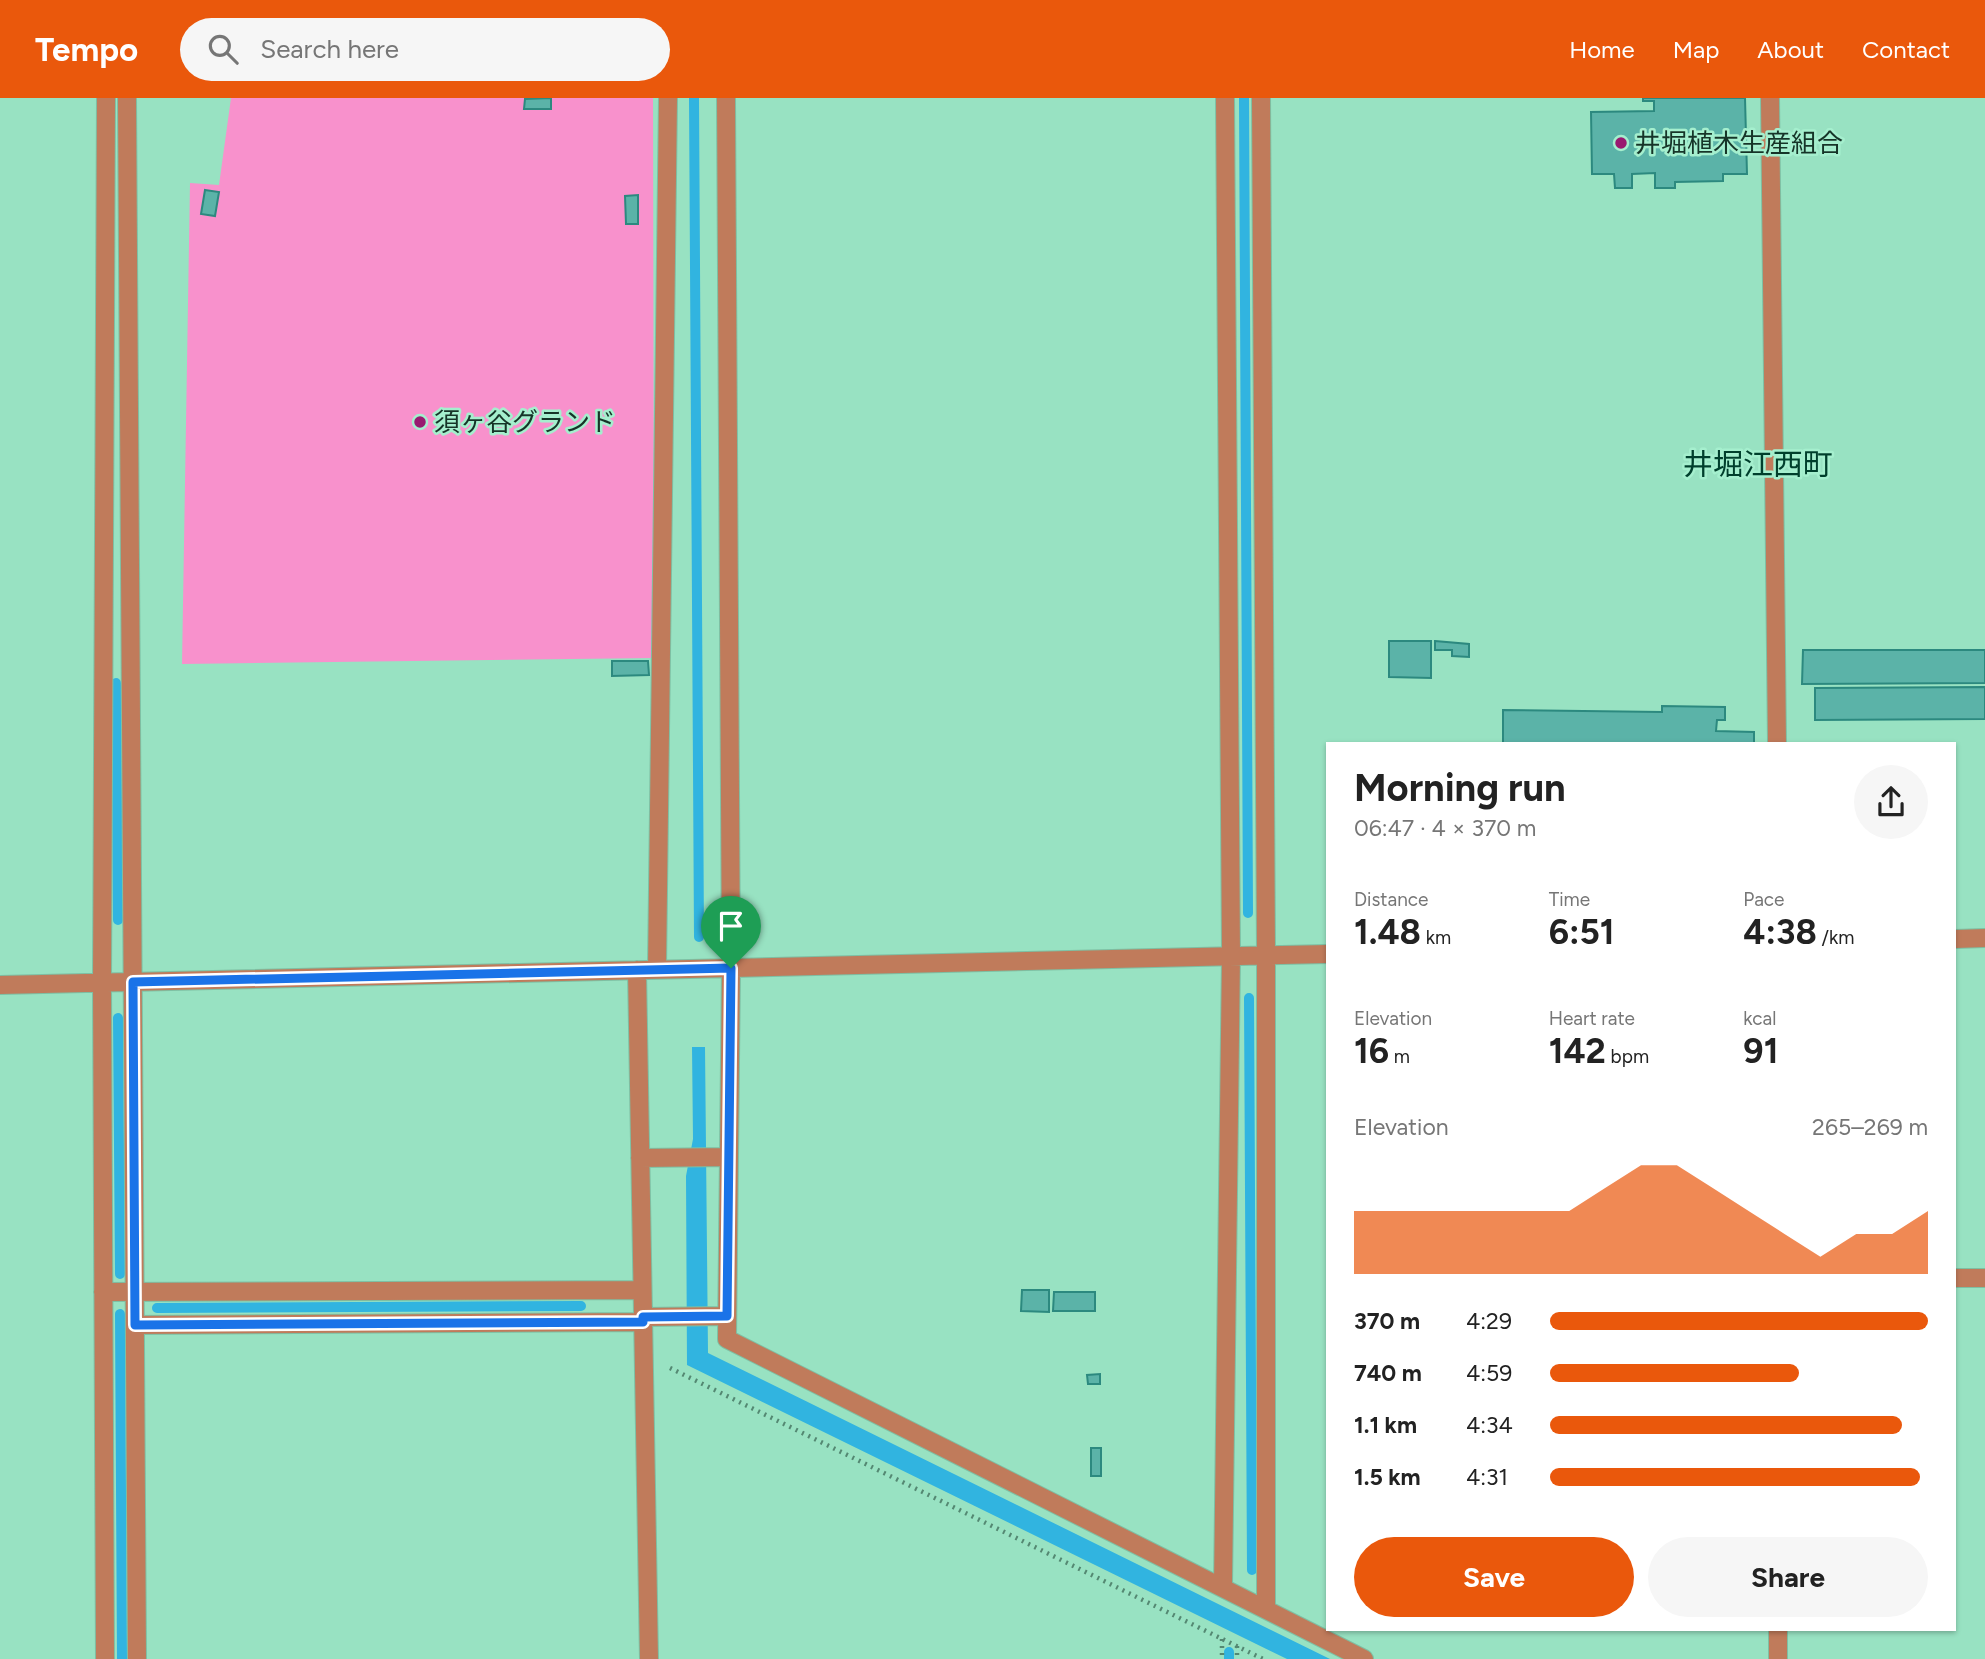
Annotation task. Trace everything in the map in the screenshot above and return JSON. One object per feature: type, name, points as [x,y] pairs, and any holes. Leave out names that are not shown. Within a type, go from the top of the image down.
[{"type":"street","points":[[105,1659],[102,982],[106,98]]},
{"type":"street","points":[[127,98],[137,1659]]},
{"type":"street","points":[[657,969],[668,98]]},
{"type":"street","points":[[726,98],[731,968],[727,1339],[1364,1659]]},
{"type":"street","points":[[1223,1586],[1231,956],[1225,98]]},
{"type":"street","points":[[1261,98],[1266,955],[1266,1609]]},
{"type":"street","points":[[1770,98],[1777,742]]},
{"type":"street","points":[[1956,939],[1985,938]]},
{"type":"street","points":[[0,985],[1326,954]]},
{"type":"street","points":[[637,970],[649,1659]]},
{"type":"street","points":[[640,1158],[729,1157]]},
{"type":"street","points":[[1956,1278],[1985,1278]]},
{"type":"street","points":[[103,1292],[642,1290]]},
{"type":"street","points":[[135,1325],[727,1316]]},
{"type":"street","points":[[1778,1631],[1778,1659]]},
{"type":"path","points":[[643,1355],[1263,1659]]},
{"type":"path","points":[[1222,1639],[1222,1659]]},
{"type":"path","points":[[1237,1646],[1237,1659]]},
{"type":"shaded area","name":"須ヶ谷グランド","points":[[231,98],[653,98],[654,658],[182,664],[190,183],[219,185]]},
{"type":"water","points":[[692,1047],[705,1047],[708,1353],[1330,1659],[1287,1659],[687,1365],[686,1176],[693,1139]]},
{"type":"building","points":[[551,98],[551,109],[524,109],[525,99]]},
{"type":"building","points":[[1643,98],[1745,98],[1747,174],[1723,174],[1723,181],[1675,182],[1675,188],[1655,188],[1655,173],[1632,174],[1632,188],[1615,188],[1614,174],[1592,174],[1591,112],[1654,111],[1654,101],[1643,101]]},
{"type":"building","points":[[205,190],[219,192],[215,216],[201,214]]},
{"type":"building","points":[[638,195],[638,224],[626,224],[625,196]]},
{"type":"building","points":[[1389,641],[1431,641],[1431,678],[1389,677]]},
{"type":"building","points":[[1435,641],[1469,644],[1469,657],[1452,656],[1452,650],[1435,650]]},
{"type":"building","points":[[1803,650],[1985,650],[1985,683],[1802,684]]},
{"type":"building","points":[[612,661],[648,661],[649,675],[612,676]]},
{"type":"building","points":[[1985,687],[1985,719],[1815,720],[1815,688]]},
{"type":"building","points":[[1662,706],[1725,707],[1725,720],[1717,720],[1716,731],[1754,732],[1754,742],[1503,742],[1503,710],[1662,712]]},
{"type":"building","points":[[1022,1290],[1049,1290],[1049,1312],[1021,1311]]},
{"type":"building","points":[[1054,1292],[1095,1292],[1095,1311],[1053,1311]]},
{"type":"building","points":[[1100,1374],[1100,1384],[1088,1384],[1087,1375]]},
{"type":"building","points":[[1091,1448],[1101,1448],[1101,1476],[1091,1476]]},
{"type":"waterway","points":[[694,98],[699,937]]},
{"type":"waterway","points":[[1244,98],[1248,913]]},
{"type":"waterway","points":[[116,683],[118,920]]},
{"type":"waterway","points":[[1249,998],[1252,1570]]},
{"type":"waterway","points":[[118,1018],[120,1274]]},
{"type":"waterway","points":[[157,1308],[581,1306]]},
{"type":"waterway","points":[[120,1314],[122,1659]]},
{"type":"waterway","points":[[1229,1652],[1229,1659]]},
{"type":"place","name":"井堀植木生産組合","points":[[1621,143]]},
{"type":"place","name":"須ヶ谷グランド","points":[[420,422]]},
{"type":"district","name":"井堀江西町","points":[[1758,465]]},
{"type":"route","points":[[731,968],[727,1316],[643,1317],[643,1322],[135,1325],[133,982],[731,968]]}]
